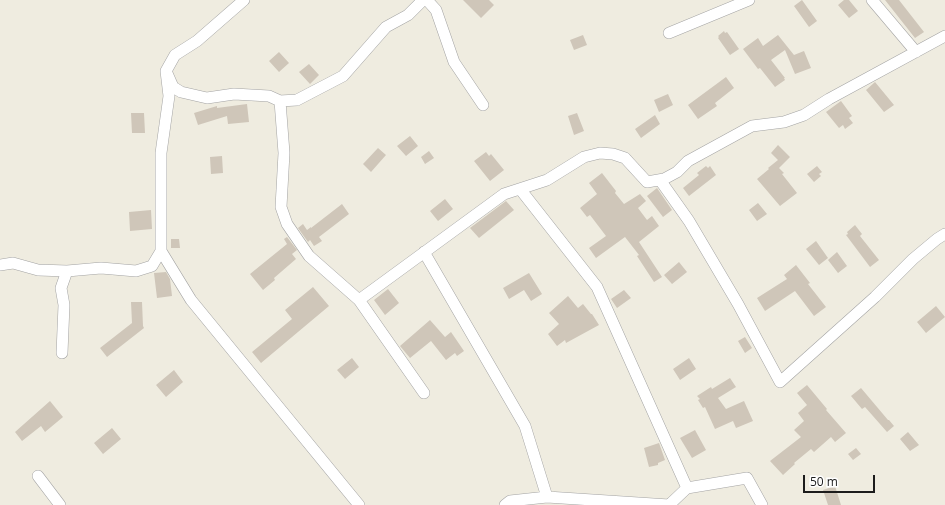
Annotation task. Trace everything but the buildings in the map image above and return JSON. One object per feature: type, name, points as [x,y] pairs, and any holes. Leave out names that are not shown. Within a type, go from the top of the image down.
[{"type":"street","points":[[0,265],[13,263],[38,270],[67,271],[101,268],[136,272],[152,266],[161,251],[161,153],[169,96],[166,71],[175,55],[198,40],[244,0]]},
{"type":"street","points":[[166,71],[174,87],[181,92],[207,98],[234,94],[269,96],[280,101],[298,100],[342,76],[386,27],[408,15],[423,0]]},
{"type":"street","points":[[428,0],[436,10],[454,62],[483,105]]},
{"type":"street","points":[[669,33],[749,0]]},
{"type":"street","points":[[872,0],[916,52]]},
{"type":"street","points":[[359,300],[504,194],[547,180],[584,157],[600,153],[613,154],[625,158],[647,182],[664,179],[677,172],[688,161],[752,126],[784,122],[804,115],[945,36]]},
{"type":"street","points":[[280,101],[284,152],[281,207],[287,224],[309,256],[359,300],[424,393]]},
{"type":"street","points":[[660,180],[689,220],[738,304],[780,382],[875,297],[914,259],[945,234]]},
{"type":"street","points":[[520,189],[597,287],[687,488]]},
{"type":"street","points":[[161,251],[191,300],[359,505]]},
{"type":"street","points":[[424,252],[526,426],[548,497]]},
{"type":"street","points":[[62,353],[64,305],[62,288],[67,271]]},
{"type":"street","points":[[38,476],[60,505]]},
{"type":"street","points":[[505,505],[510,502],[548,497],[669,505],[687,488],[747,478],[762,505]]}]
